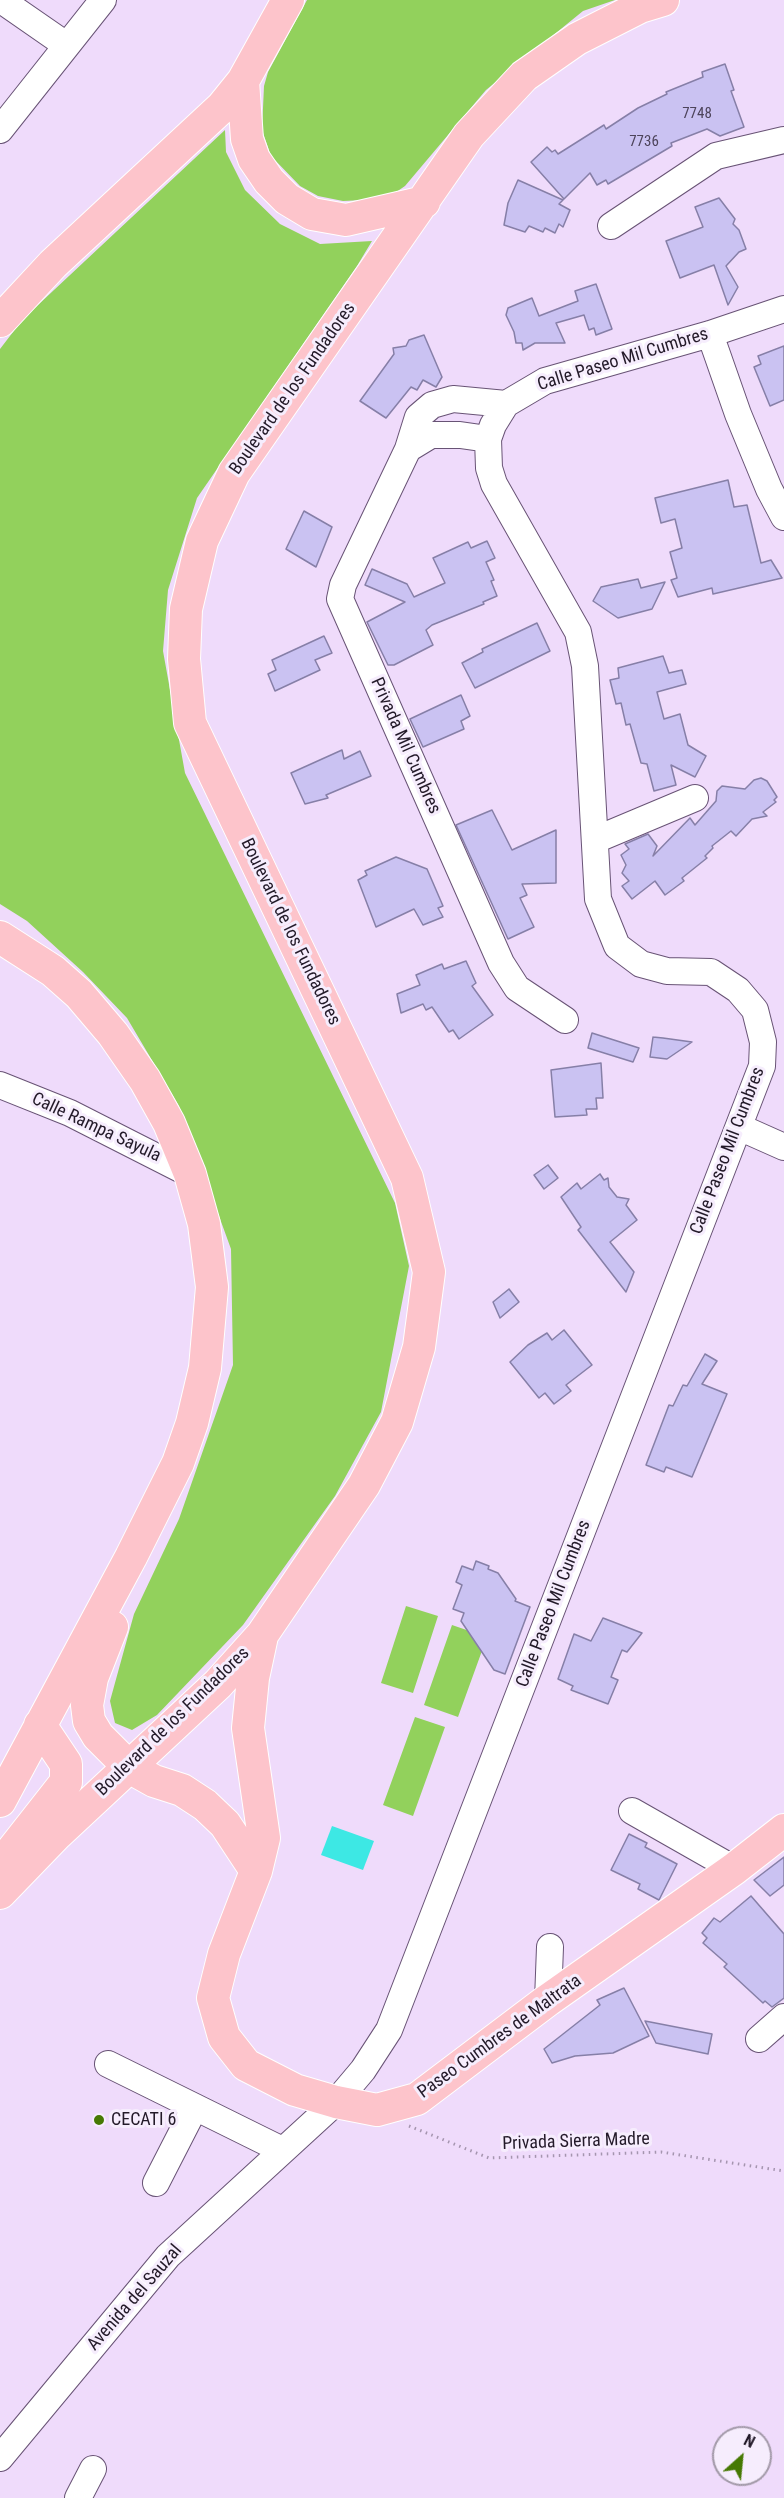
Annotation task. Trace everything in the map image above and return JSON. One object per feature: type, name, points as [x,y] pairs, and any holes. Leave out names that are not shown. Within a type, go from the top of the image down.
[{"type":"main road","points":[[0,321],[53,264],[222,107],[243,81],[288,0]]},
{"type":"main road","name":"Boulevard de los Fundadores","points":[[0,1893],[57,1834],[218,1684],[262,1635],[358,1495],[397,1422],[419,1347],[429,1272],[407,1178],[190,723],[184,659],[186,609],[202,541],[234,473],[469,135],[524,76],[577,39],[640,7],[663,0]]},
{"type":"main road","points":[[243,81],[247,139],[269,182],[287,199],[312,214],[346,219],[424,202]]},
{"type":"main road","points":[[0,937],[53,971],[79,994],[113,1034],[169,1123],[190,1174],[204,1224],[212,1287],[205,1368],[192,1423],[178,1463],[131,1557],[0,1801]]},
{"type":"main road","points":[[131,1557],[126,1586],[92,1678],[87,1705],[90,1721],[98,1736],[129,1767],[154,1781],[182,1790],[205,1805],[225,1824],[256,1871]]},
{"type":"main road","name":"Paseo Cumbres de Maltrata","points":[[262,1635],[253,1678],[248,1728],[264,1838],[256,1871],[224,1954],[213,1998],[224,2037],[246,2065],[295,2090],[336,2102],[376,2110],[417,2099],[548,2000],[734,1869],[784,1830]]},
{"type":"main road","points":[[0,1882],[11,1852],[66,1782],[66,1764],[40,1725]]},
{"type":"street","points":[[1,0],[66,45]]},
{"type":"street","points":[[0,130],[104,0]]},
{"type":"street","points":[[611,226],[716,156],[784,140]]},
{"type":"street","name":"Calle Paseo Mil Cumbres","points":[[336,2102],[363,2070],[389,2030],[762,1066],[763,1042],[755,1010],[738,990],[711,972],[667,971],[641,964],[616,946],[598,899],[585,666],[578,632],[494,484],[489,468],[488,439],[493,425],[506,404],[545,381],[710,334],[784,309]]},
{"type":"street","points":[[710,334],[738,414],[769,489],[784,517]]},
{"type":"street","name":"Privada Mil Cumbres","points":[[506,404],[464,399],[432,405],[418,417],[408,449],[343,585],[340,599],[409,750],[501,963],[518,988],[565,1020]]},
{"type":"street","points":[[408,449],[431,435],[460,435],[488,439]]},
{"type":"street","points":[[595,840],[695,798]]},
{"type":"street","name":"Calle Rampa Sayula","points":[[0,1084],[70,1113],[190,1174]]},
{"type":"street","points":[[739,1127],[784,1146]]},
{"type":"street","points":[[632,1810],[734,1869]]},
{"type":"street","points":[[548,2000],[550,1947]]},
{"type":"street","points":[[759,2039],[784,2016]]},
{"type":"street","points":[[108,2064],[282,2150]]},
{"type":"street","name":"Avenida del Sauzal","points":[[0,2458],[168,2256],[336,2102]]},
{"type":"street","points":[[156,2183],[195,2107]]},
{"type":"street","points":[[78,2498],[93,2469]]},
{"type":"path","name":"Privada Sierra Madre","points":[[376,2110],[427,2134],[489,2158],[661,2152],[784,2171]]},
{"type":"shaded area","points":[[307,0],[615,0],[583,11],[486,90],[405,186],[386,199],[343,201],[318,196],[300,186],[271,156],[262,130],[264,86],[268,72]]},
{"type":"shaded area","points":[[225,130],[226,152],[245,190],[280,224],[320,244],[372,241],[197,498],[168,590],[163,651],[185,773],[395,1203],[409,1266],[381,1412],[335,1496],[243,1625],[157,1715],[132,1730],[115,1723],[110,1701],[134,1614],[179,1519],[233,1365],[231,1249],[179,1106],[127,1018],[83,972],[27,921],[0,904],[0,349],[23,319]]},
{"type":"shaded area","points":[[406,1606],[438,1616],[413,1693],[381,1683]]},
{"type":"shaded area","points":[[452,1625],[487,1637],[458,1717],[424,1705]]},
{"type":"shaded area","points":[[415,1717],[445,1727],[413,1816],[383,1805]]},
{"type":"shaded area","points":[[332,1826],[374,1841],[363,1870],[321,1855]]},
{"type":"building","points":[[725,64],[734,90],[731,91],[744,127],[720,136],[707,129],[671,143],[672,146],[608,184],[606,180],[597,185],[590,173],[564,199],[531,162],[547,147],[558,154],[604,125],[606,129],[638,108],[667,94],[666,92],[703,77],[702,72]]},
{"type":"building","points":[[518,180],[563,200],[559,204],[570,210],[563,227],[559,224],[555,233],[545,228],[543,232],[529,226],[525,232],[504,225],[508,203]]},
{"type":"building","points":[[719,198],[735,219],[733,224],[739,230],[746,249],[739,252],[726,266],[738,287],[728,305],[714,265],[680,278],[666,241],[703,227],[695,207]]},
{"type":"building","points":[[596,284],[612,329],[596,335],[594,328],[589,330],[584,315],[556,323],[565,343],[535,343],[523,350],[522,343],[516,343],[514,332],[506,315],[508,308],[532,298],[539,316],[578,301],[575,291]]},
{"type":"building","points":[[424,335],[442,377],[436,387],[423,380],[417,390],[411,387],[386,418],[360,401],[394,354],[393,348],[406,346],[409,340]]},
{"type":"building","points":[[784,346],[784,400],[770,406],[754,367],[761,364],[758,356]]},
{"type":"building","points":[[728,480],[734,507],[747,505],[761,563],[771,560],[782,578],[713,594],[712,588],[678,597],[671,580],[677,578],[670,552],[682,548],[675,519],[661,523],[655,498]]},
{"type":"building","points":[[304,511],[332,527],[316,567],[286,549]]},
{"type":"building","points":[[487,541],[495,558],[486,562],[494,580],[491,581],[497,596],[483,602],[484,604],[432,625],[426,630],[433,645],[394,665],[388,665],[367,622],[405,602],[365,585],[372,569],[407,584],[414,597],[445,583],[433,558],[468,542],[471,548]]},
{"type":"building","points":[[638,579],[641,588],[665,582],[652,609],[618,618],[593,601],[601,587]]},
{"type":"building","points":[[537,623],[550,651],[475,688],[462,663],[483,652],[482,649]]},
{"type":"building","points":[[324,636],[332,653],[315,660],[320,670],[275,691],[268,674],[276,670],[272,660]]},
{"type":"building","points":[[663,656],[669,673],[682,670],[686,684],[657,692],[664,719],[680,714],[688,745],[706,756],[695,777],[671,765],[676,785],[654,791],[647,764],[641,763],[630,724],[626,725],[621,703],[616,704],[610,680],[619,678],[618,668]]},
{"type":"building","points":[[461,695],[470,716],[461,721],[464,729],[423,747],[410,719]]},
{"type":"building","points":[[342,750],[344,759],[360,751],[371,776],[326,795],[328,798],[305,804],[291,773]]},
{"type":"building","points":[[761,778],[767,781],[777,797],[774,800],[776,802],[763,812],[767,816],[752,819],[736,836],[731,831],[712,846],[713,848],[705,856],[707,858],[682,878],[684,881],[665,895],[655,881],[632,899],[622,886],[629,881],[622,873],[626,865],[621,855],[629,849],[625,844],[648,834],[657,846],[653,856],[690,818],[695,825],[716,801],[717,791],[722,786],[745,789],[754,780]]},
{"type":"building","points":[[492,810],[512,850],[556,830],[556,883],[522,884],[527,895],[520,898],[534,927],[508,939],[456,825]]},
{"type":"building","points":[[396,857],[427,869],[443,906],[438,908],[443,917],[423,925],[414,909],[376,927],[358,880],[367,875],[365,871]]},
{"type":"building","points":[[466,961],[476,983],[472,986],[493,1015],[459,1039],[453,1030],[449,1032],[432,1007],[426,1010],[423,1004],[401,1013],[397,994],[420,985],[416,975],[442,964],[444,969]]},
{"type":"building","points":[[592,1033],[639,1048],[633,1062],[588,1048]]},
{"type":"building","points":[[653,1037],[692,1042],[667,1059],[650,1057]]},
{"type":"building","points":[[601,1063],[603,1098],[596,1098],[597,1109],[586,1109],[587,1115],[555,1117],[551,1070]]},
{"type":"building","points":[[548,1165],[558,1178],[544,1189],[534,1175]]},
{"type":"building","points":[[600,1174],[604,1180],[608,1178],[609,1187],[617,1197],[629,1199],[626,1205],[637,1220],[610,1242],[634,1272],[626,1292],[578,1230],[581,1227],[561,1197],[577,1183],[581,1189]]},
{"type":"building","points":[[509,1289],[519,1302],[500,1318],[493,1302]]},
{"type":"building","points":[[564,1330],[592,1365],[566,1385],[571,1391],[554,1404],[545,1393],[539,1398],[510,1362],[528,1345],[547,1333],[552,1340]]},
{"type":"building","points":[[705,1354],[717,1361],[702,1384],[727,1394],[692,1477],[666,1467],[664,1472],[646,1465],[669,1405],[673,1406],[683,1385],[687,1386]]},
{"type":"building","points":[[476,1561],[489,1566],[488,1569],[498,1573],[516,1599],[515,1601],[530,1607],[505,1674],[494,1670],[461,1621],[464,1613],[453,1609],[462,1585],[456,1582],[462,1566],[473,1570]]},
{"type":"building","points":[[603,1618],[642,1633],[627,1652],[622,1650],[611,1677],[618,1680],[608,1704],[571,1690],[573,1686],[558,1679],[574,1634],[591,1641]]},
{"type":"building","points":[[629,1834],[647,1843],[645,1847],[677,1864],[659,1900],[638,1889],[640,1884],[611,1870]]},
{"type":"building","points":[[784,1857],[784,1885],[770,1896],[754,1880]]},
{"type":"building","points":[[751,1896],[784,1934],[784,1998],[772,2007],[765,2001],[763,2003],[724,1967],[727,1964],[703,1943],[707,1938],[702,1933],[714,1918],[720,1922]]},
{"type":"building","points":[[624,1988],[649,2036],[613,2053],[575,2056],[552,2063],[544,2049],[600,2005],[597,2000]]},
{"type":"building","points":[[645,2021],[712,2034],[708,2054],[656,2043]]},
{"type":"place","name":"CECATI 6","points":[[99,2120]]}]
